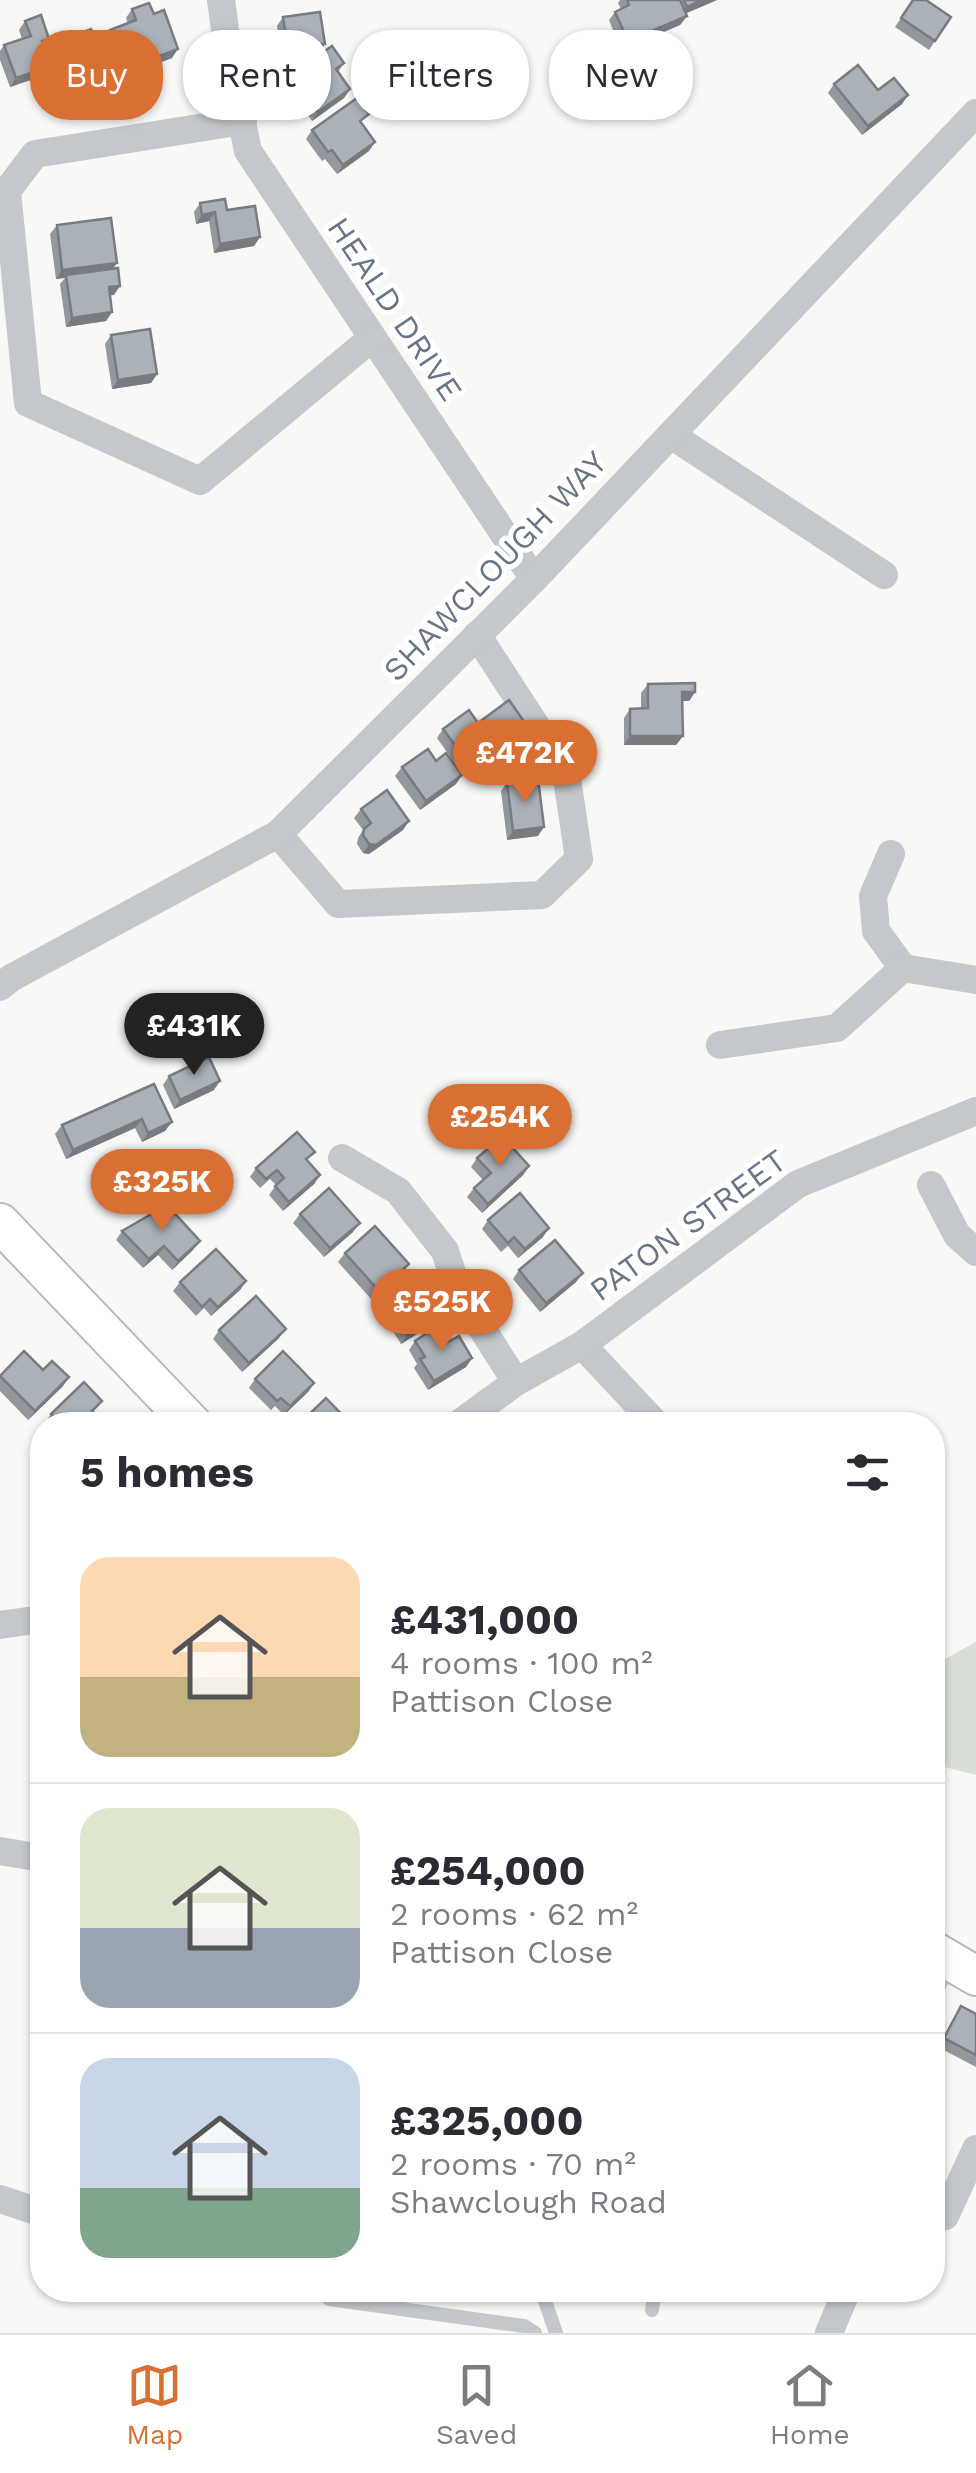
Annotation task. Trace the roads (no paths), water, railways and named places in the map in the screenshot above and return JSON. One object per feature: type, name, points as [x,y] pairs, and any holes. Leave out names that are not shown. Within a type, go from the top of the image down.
[{"type":"main road","points":[[0,1223],[181,1412]]},
{"type":"street","name":"HEALD DRIVE","points":[[222,0],[230,65],[248,152],[534,580]]},
{"type":"street","name":"SHAWCLOUGH WAY","points":[[0,987],[278,834],[534,580],[976,113]]},
{"type":"street","points":[[243,121],[34,154],[8,190],[28,403],[200,482],[372,338]]},
{"type":"street","points":[[671,435],[884,575]]},
{"type":"street","points":[[278,834],[338,904],[542,895],[578,859],[566,772],[478,636]]},
{"type":"street","points":[[892,854],[874,896],[876,932],[904,968],[976,980]]},
{"type":"street","points":[[720,1046],[837,1028],[904,968]]},
{"type":"street","name":"PATON STREET","points":[[475,1412],[516,1382],[582,1345],[798,1184],[976,1111]]},
{"type":"street","points":[[342,1158],[398,1191],[445,1251],[458,1292],[516,1382]]},
{"type":"street","points":[[931,1186],[957,1236],[976,1252]]},
{"type":"street","points":[[582,1345],[644,1412]]},
{"type":"street","points":[[0,1626],[30,1621]]},
{"type":"street","points":[[0,1851],[30,1856]]},
{"type":"street","points":[[945,2216],[976,2149]]},
{"type":"street","points":[[0,2199],[30,2209]]},
{"type":"street","points":[[829,2333],[842,2302]]},
{"type":"lane","points":[[357,2302],[524,2326],[536,2333]]},
{"type":"lane","points":[[546,2302],[556,2333]]},
{"type":"lane","points":[[652,2310],[653,2302]]}]
